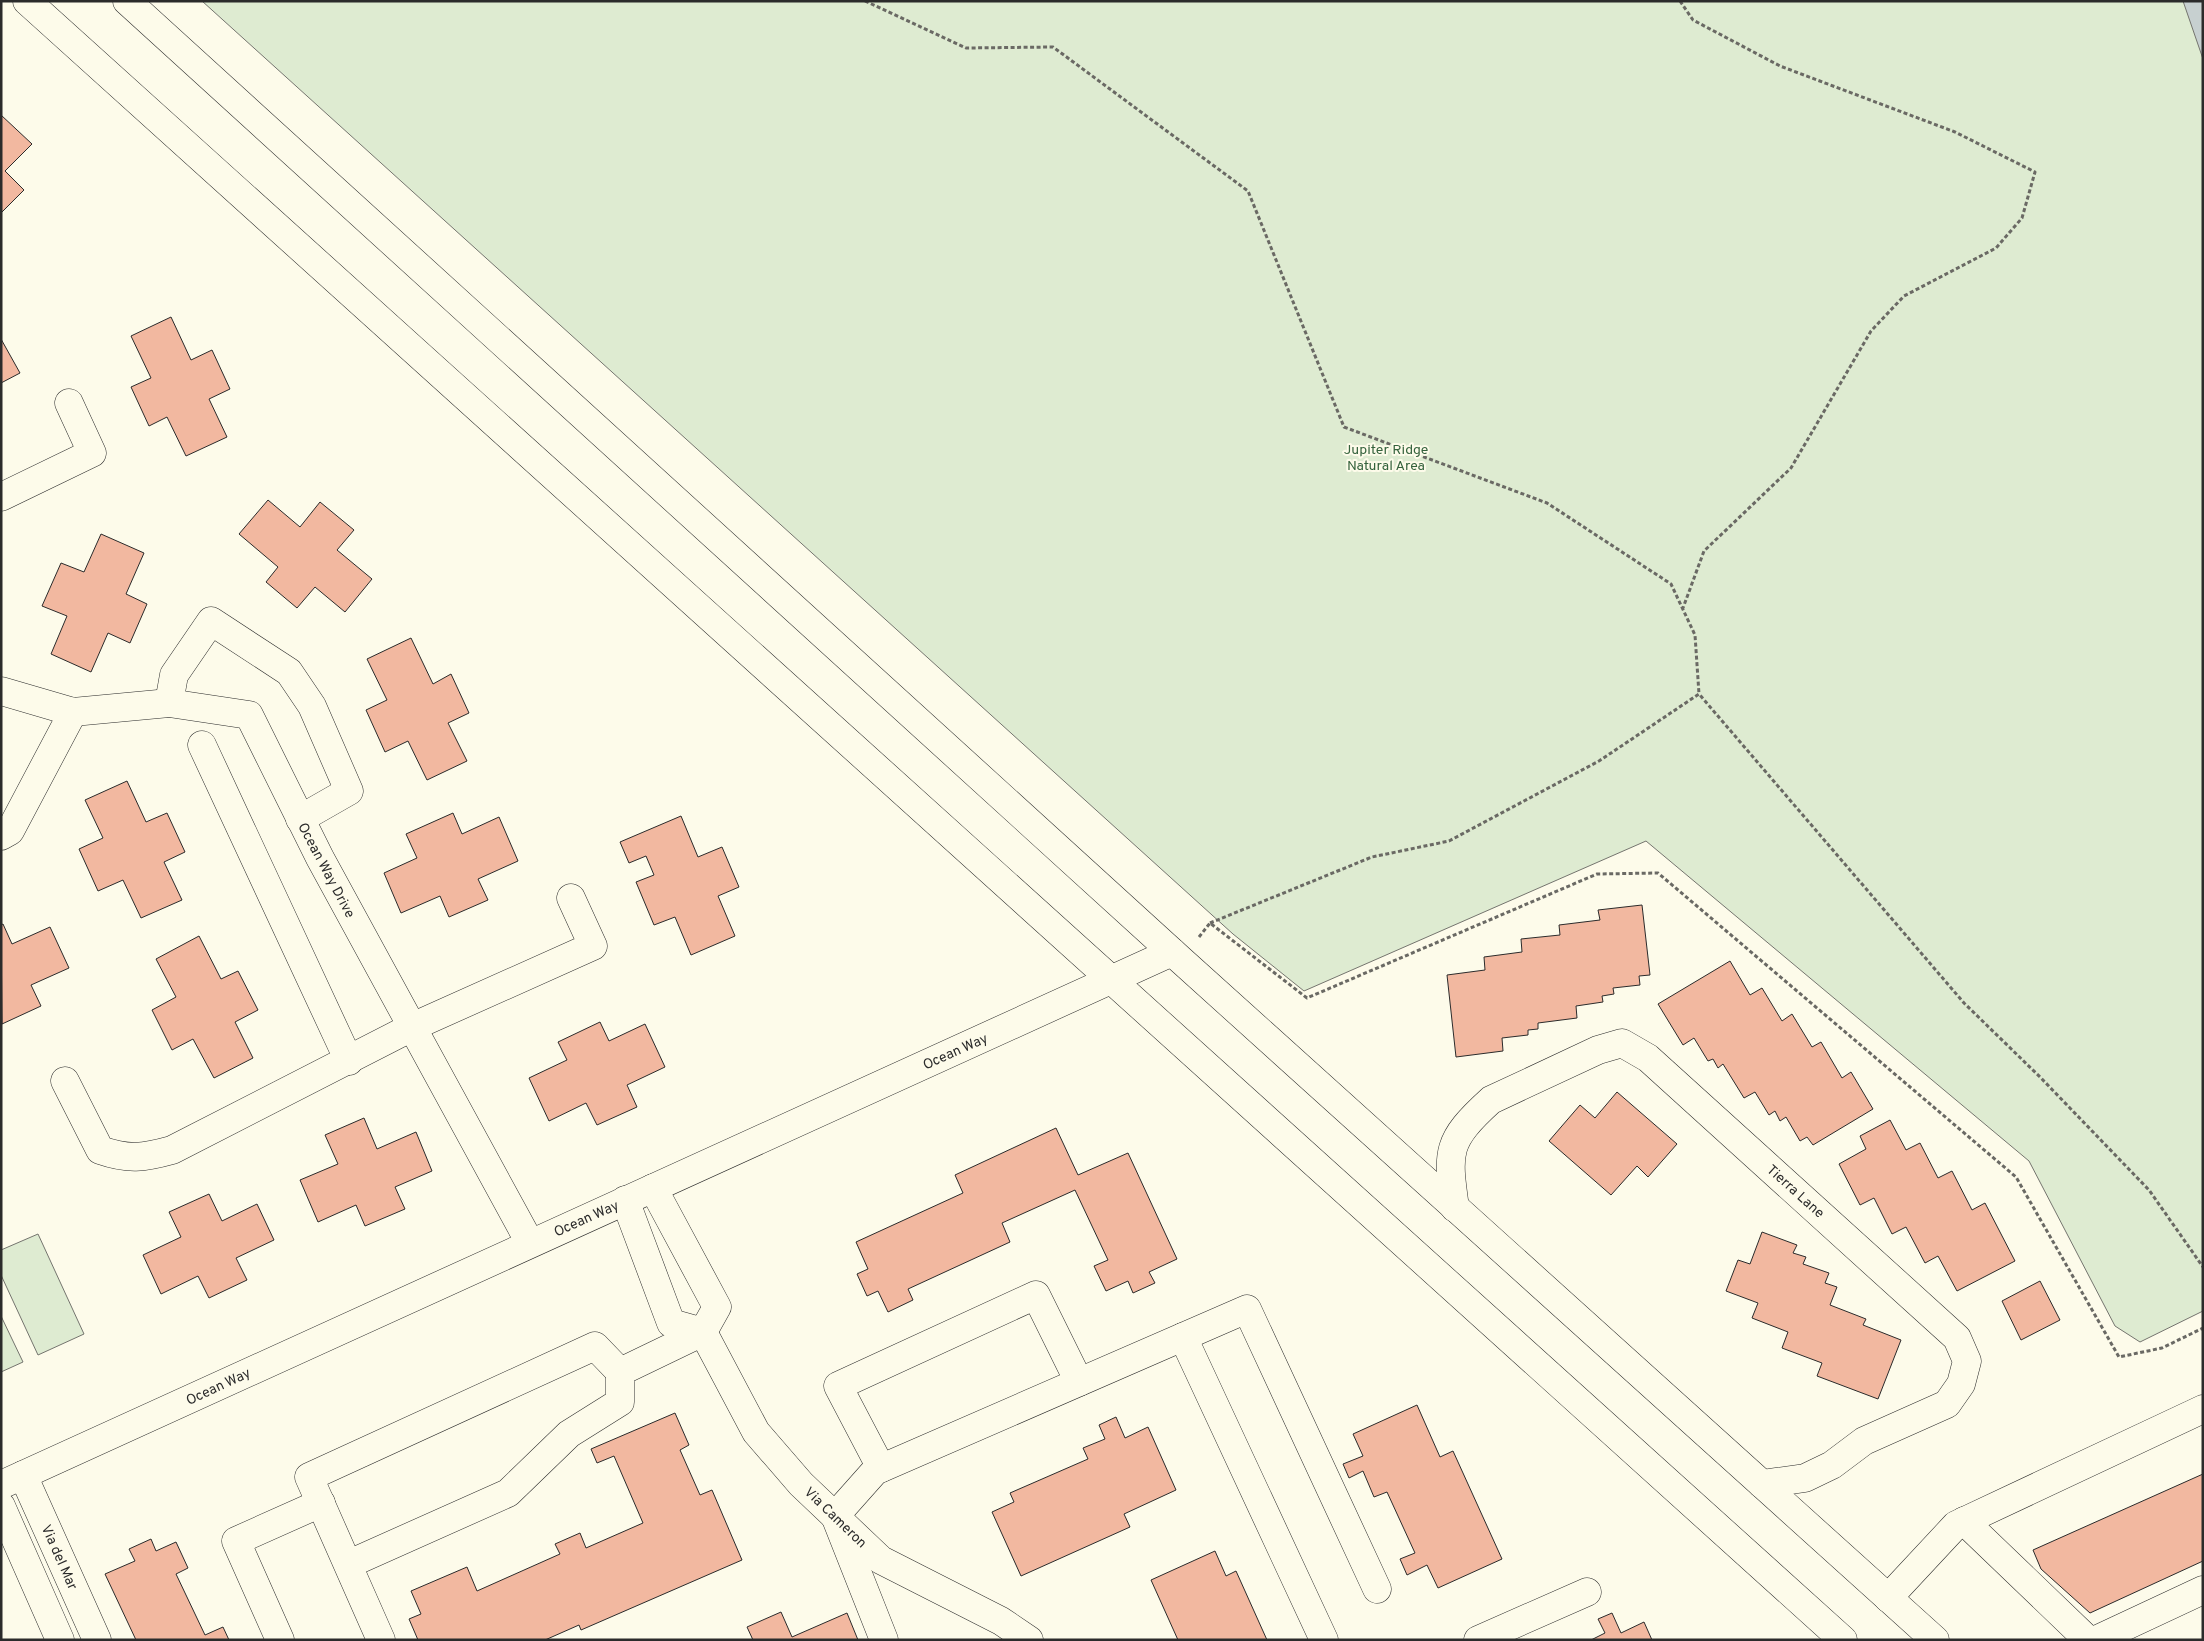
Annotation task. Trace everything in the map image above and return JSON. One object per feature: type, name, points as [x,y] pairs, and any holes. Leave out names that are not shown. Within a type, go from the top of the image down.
[{"type":"street","points":[[27,1],[1843,1640]]},
{"type":"street","points":[[127,1],[1172,952],[1935,1640]]},
{"type":"street","points":[[1,497],[92,453],[69,403]]},
{"type":"street","points":[[169,703],[174,675],[211,621],[289,672],[312,706],[349,791],[300,819]]},
{"type":"street","name":"Ocean Way Drive","points":[[1,691],[73,712],[169,703],[248,715],[300,819],[530,1243]]},
{"type":"street","points":[[1,836],[10,831],[73,712]]},
{"type":"street","points":[[202,745],[349,1061]]},
{"type":"street","points":[[65,1081],[100,1150],[119,1157],[142,1159],[172,1150],[349,1061],[412,1027],[593,946],[571,898]]},
{"type":"street","name":"Ocean Way","points":[[12,1480],[1172,952]]},
{"type":"street","name":"Tierra Lane","points":[[1455,1208],[1449,1166],[1454,1142],[1474,1116],[1491,1100],[1598,1050],[1622,1043],[1648,1058],[1957,1338],[1967,1361],[1961,1384],[1947,1404],[1864,1441],[1832,1465],[1805,1478],[1762,1484]]},
{"type":"street","points":[[620,1372],[703,1332],[717,1307],[653,1188]]},
{"type":"street","points":[[625,1200],[671,1323],[703,1332]]},
{"type":"street","points":[[881,1468],[838,1386],[1036,1295],[1079,1382]]},
{"type":"street","points":[[884,1640],[835,1516],[874,1471],[1247,1309],[1377,1589]]},
{"type":"street","name":"Via Cameron","points":[[703,1332],[756,1432],[801,1484],[881,1560],[1001,1621],[1029,1640]]},
{"type":"street","points":[[1183,1337],[1324,1640]]},
{"type":"street","points":[[348,1564],[508,1493],[569,1434],[620,1402],[620,1372],[595,1346],[309,1477],[381,1640]]},
{"type":"street","points":[[1888,1598],[1956,1525],[2203,1409]]},
{"type":"street","name":"Via del Mar","points":[[12,1480],[97,1640]]},
{"type":"street","points":[[280,1640],[236,1541],[321,1504]]},
{"type":"street","points":[[1,1506],[60,1640]]},
{"type":"street","points":[[1964,1521],[2088,1640]]},
{"type":"street","points":[[2096,1640],[2203,1590]]},
{"type":"street","points":[[1478,1640],[1586,1592]]},
{"type":"path","points":[[865,1],[966,48],[1052,47],[1145,114],[1248,191],[1344,427],[1547,503],[1671,584],[1695,635],[1699,694],[1964,1003],[2040,1077],[2148,1190],[2203,1268]]},
{"type":"path","points":[[1680,1],[1693,20],[1780,66],[1955,132],[2035,172],[2022,218],[1996,248],[1904,296],[1871,331],[1791,468],[1704,552],[1683,609]]},
{"type":"path","points":[[1197,940],[1210,923],[1372,858],[1449,841],[1599,761],[1699,694]]},
{"type":"path","points":[[1210,923],[1307,998],[1597,874],[1658,873],[2016,1177],[2119,1357],[2162,1348],[2203,1328]]},
{"type":"green space","name":"Jupiter Ridge Natural Area","points":[[202,1],[2203,1],[2203,1311],[2140,1342],[2115,1326],[2029,1161],[1646,841],[1304,991],[1233,934]]},
{"type":"green space","points":[[38,1234],[84,1334],[38,1355],[1,1275],[1,1250]]},
{"type":"green space","points":[[1,1316],[23,1362],[1,1372]]},
{"type":"shaded area","points":[[2183,1],[2203,1],[2203,59]]},
{"type":"building","points":[[1,115],[32,144],[5,171],[24,190],[1,213]]},
{"type":"building","points":[[171,317],[191,360],[212,350],[230,389],[209,399],[227,437],[186,456],[167,417],[149,426],[131,387],[151,378],[131,336]]},
{"type":"building","points":[[1,339],[20,373],[1,383]]},
{"type":"building","points":[[268,500],[300,527],[320,502],[354,530],[337,550],[372,579],[345,612],[315,587],[297,608],[266,582],[278,567],[239,534]]},
{"type":"building","points":[[101,534],[144,553],[126,594],[147,604],[130,643],[108,633],[91,672],[51,654],[67,616],[42,606],[61,563],[84,572]]},
{"type":"building","points":[[411,638],[433,684],[451,674],[469,713],[448,723],[467,761],[427,780],[408,741],[385,752],[366,710],[387,700],[367,659]]},
{"type":"building","points":[[127,781],[146,822],[167,813],[185,852],[164,862],[182,900],[141,918],[123,880],[98,891],[79,849],[103,838],[85,800]]},
{"type":"building","points":[[453,813],[462,834],[499,817],[518,861],[478,879],[488,900],[449,917],[440,896],[401,913],[384,873],[417,858],[406,834]]},
{"type":"building","points":[[681,816],[698,857],[722,847],[739,887],[718,896],[735,936],[691,955],[675,917],[654,925],[636,882],[654,875],[646,856],[629,863],[620,842]]},
{"type":"building","points":[[1642,905],[1650,975],[1639,976],[1640,985],[1613,988],[1614,994],[1602,996],[1603,1002],[1576,1006],[1577,1018],[1538,1023],[1538,1029],[1528,1030],[1528,1035],[1502,1038],[1503,1051],[1456,1057],[1447,975],[1485,970],[1484,957],[1522,952],[1521,939],[1560,935],[1559,925],[1600,920],[1598,910]]},
{"type":"building","points":[[3,924],[12,944],[50,927],[69,968],[31,985],[41,1006],[2,1024],[1,925]]},
{"type":"building","points":[[199,936],[221,979],[238,971],[258,1010],[235,1022],[253,1058],[214,1078],[193,1039],[172,1050],[152,1010],[176,997],[156,959]]},
{"type":"building","points":[[1730,961],[1750,995],[1762,988],[1782,1021],[1792,1014],[1812,1047],[1821,1042],[1842,1078],[1851,1072],[1873,1109],[1813,1145],[1807,1137],[1800,1141],[1786,1117],[1780,1121],[1775,1111],[1769,1115],[1755,1092],[1744,1098],[1723,1064],[1718,1068],[1713,1059],[1708,1061],[1694,1038],[1683,1045],[1658,1004]]},
{"type":"building","points":[[600,1022],[609,1041],[645,1024],[665,1067],[627,1085],[637,1107],[597,1125],[586,1103],[549,1121],[529,1078],[567,1060],[558,1042]]},
{"type":"building","points":[[1617,1092],[1677,1144],[1648,1177],[1637,1166],[1611,1195],[1549,1141],[1580,1105],[1595,1118]]},
{"type":"building","points":[[364,1118],[377,1149],[416,1132],[432,1171],[395,1187],[405,1209],[365,1226],[356,1205],[318,1222],[300,1180],[338,1164],[325,1135]]},
{"type":"building","points":[[1890,1120],[1906,1150],[1920,1143],[1938,1178],[1952,1171],[1972,1210],[1985,1203],[2015,1261],[1957,1291],[1938,1256],[1925,1263],[1906,1227],[1892,1234],[1874,1198],[1860,1205],[1839,1164],[1866,1149],[1860,1136]]},
{"type":"building","points":[[1056,1128],[1078,1175],[1128,1153],[1177,1259],[1149,1272],[1155,1283],[1133,1293],[1128,1281],[1106,1291],[1094,1266],[1108,1260],[1075,1190],[1002,1223],[1010,1242],[908,1289],[913,1300],[888,1312],[878,1291],[867,1296],[857,1274],[868,1269],[856,1242],[963,1193],[955,1175]]},
{"type":"building","points":[[209,1194],[222,1221],[257,1204],[274,1240],[236,1258],[247,1280],[209,1298],[198,1276],[161,1294],[143,1255],[181,1237],[169,1212]]},
{"type":"building","points":[[1762,1232],[1797,1245],[1793,1253],[1806,1257],[1803,1264],[1829,1273],[1825,1283],[1837,1287],[1830,1305],[1866,1319],[1863,1325],[1901,1340],[1878,1399],[1817,1376],[1822,1363],[1782,1348],[1788,1332],[1752,1318],[1758,1303],[1726,1291],[1738,1260],[1750,1264]]},
{"type":"building","points":[[2040,1281],[2060,1320],[2021,1340],[2002,1301]]},
{"type":"building","points":[[1417,1405],[1440,1457],[1453,1451],[1502,1559],[1438,1588],[1427,1565],[1407,1575],[1400,1559],[1415,1553],[1387,1492],[1374,1497],[1363,1471],[1349,1478],[1343,1464],[1363,1456],[1353,1434]]},
{"type":"building","points":[[675,1413],[689,1445],[680,1450],[700,1495],[712,1490],[742,1560],[581,1630],[579,1625],[545,1640],[418,1640],[409,1619],[421,1614],[411,1591],[467,1567],[477,1591],[560,1554],[555,1544],[580,1533],[586,1548],[643,1523],[614,1456],[597,1463],[591,1449]]},
{"type":"building","points":[[1116,1417],[1125,1438],[1148,1427],[1176,1490],[1124,1514],[1130,1527],[1021,1576],[992,1512],[1014,1502],[1010,1493],[1088,1459],[1083,1448],[1105,1439],[1099,1425]]},
{"type":"building","points":[[2203,1474],[2203,1561],[2090,1613],[2041,1569],[2033,1550]]},
{"type":"building","points":[[151,1539],[156,1551],[176,1542],[188,1568],[176,1574],[205,1635],[223,1627],[229,1640],[136,1640],[105,1574],[135,1561],[129,1549]]},
{"type":"building","points":[[1215,1551],[1226,1576],[1236,1571],[1267,1640],[1178,1640],[1151,1580]]},
{"type":"building","points":[[781,1612],[792,1637],[847,1613],[858,1640],[753,1640],[747,1627]]},
{"type":"building","points":[[1612,1613],[1621,1633],[1644,1622],[1652,1640],[1591,1640],[1605,1633],[1598,1619]]}]
